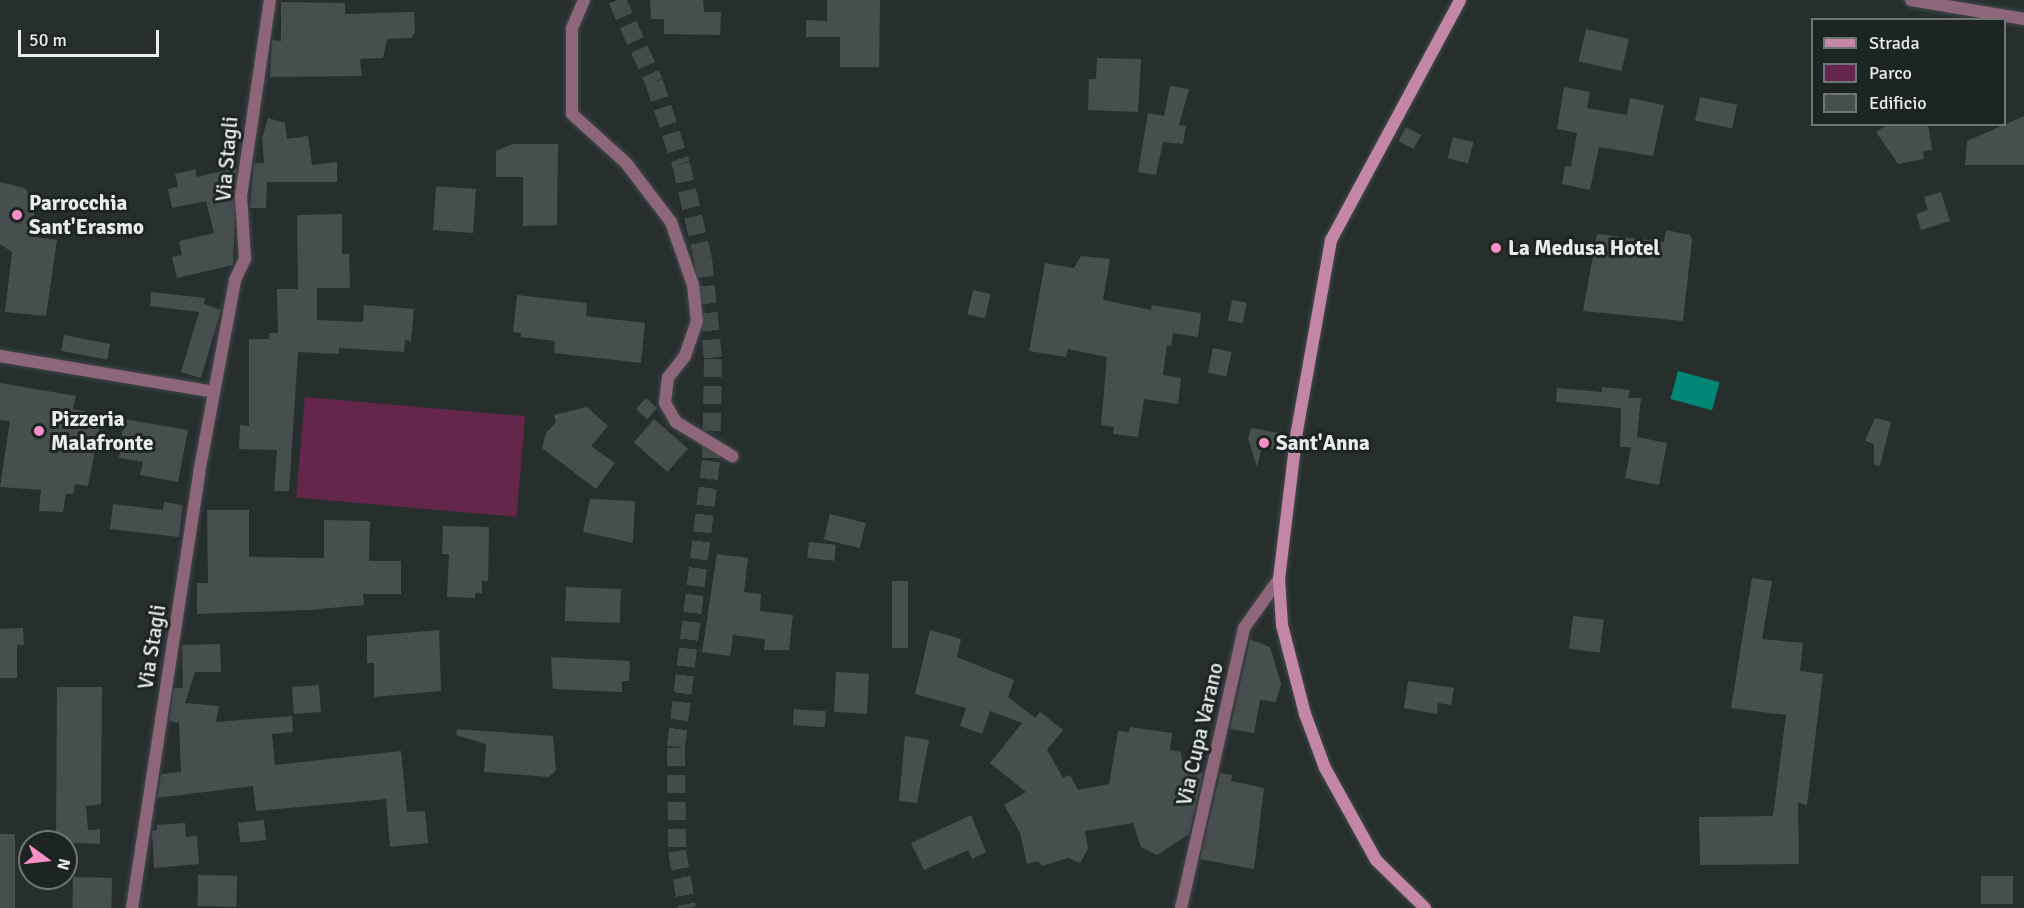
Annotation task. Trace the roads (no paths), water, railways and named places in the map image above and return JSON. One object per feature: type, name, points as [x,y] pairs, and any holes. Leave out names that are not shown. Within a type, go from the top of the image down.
[{"type":"street","name":"Via Stagli","points":[[132,908],[214,392],[235,280],[245,259],[241,196],[270,0]]},
{"type":"street","points":[[584,0],[572,28],[572,114],[626,163],[670,222],[693,285],[697,321],[685,356],[668,378],[665,403],[676,422],[732,456]]},
{"type":"street","points":[[1425,908],[1376,860],[1325,768],[1305,714],[1282,625],[1279,579],[1304,388],[1331,240],[1460,0]]},
{"type":"street","points":[[1911,0],[1957,4],[2024,19]]},
{"type":"street","points":[[0,356],[214,392]]},
{"type":"street","name":"Via Cupa Varano","points":[[1181,908],[1244,628],[1279,579]]},
{"type":"tunnel","points":[[617,0],[654,82],[681,164],[703,259],[713,359],[711,461],[676,748],[677,851],[687,908]]},
{"type":"place","name":"Parrocchia Sant'Erasmo","points":[[17,215]]},
{"type":"place","name":"La Medusa Hotel","points":[[1496,248]]},
{"type":"place","name":"Pizzeria Malafronte","points":[[39,431]]},
{"type":"place","name":"Sant'Anna","points":[[1264,443]]}]
